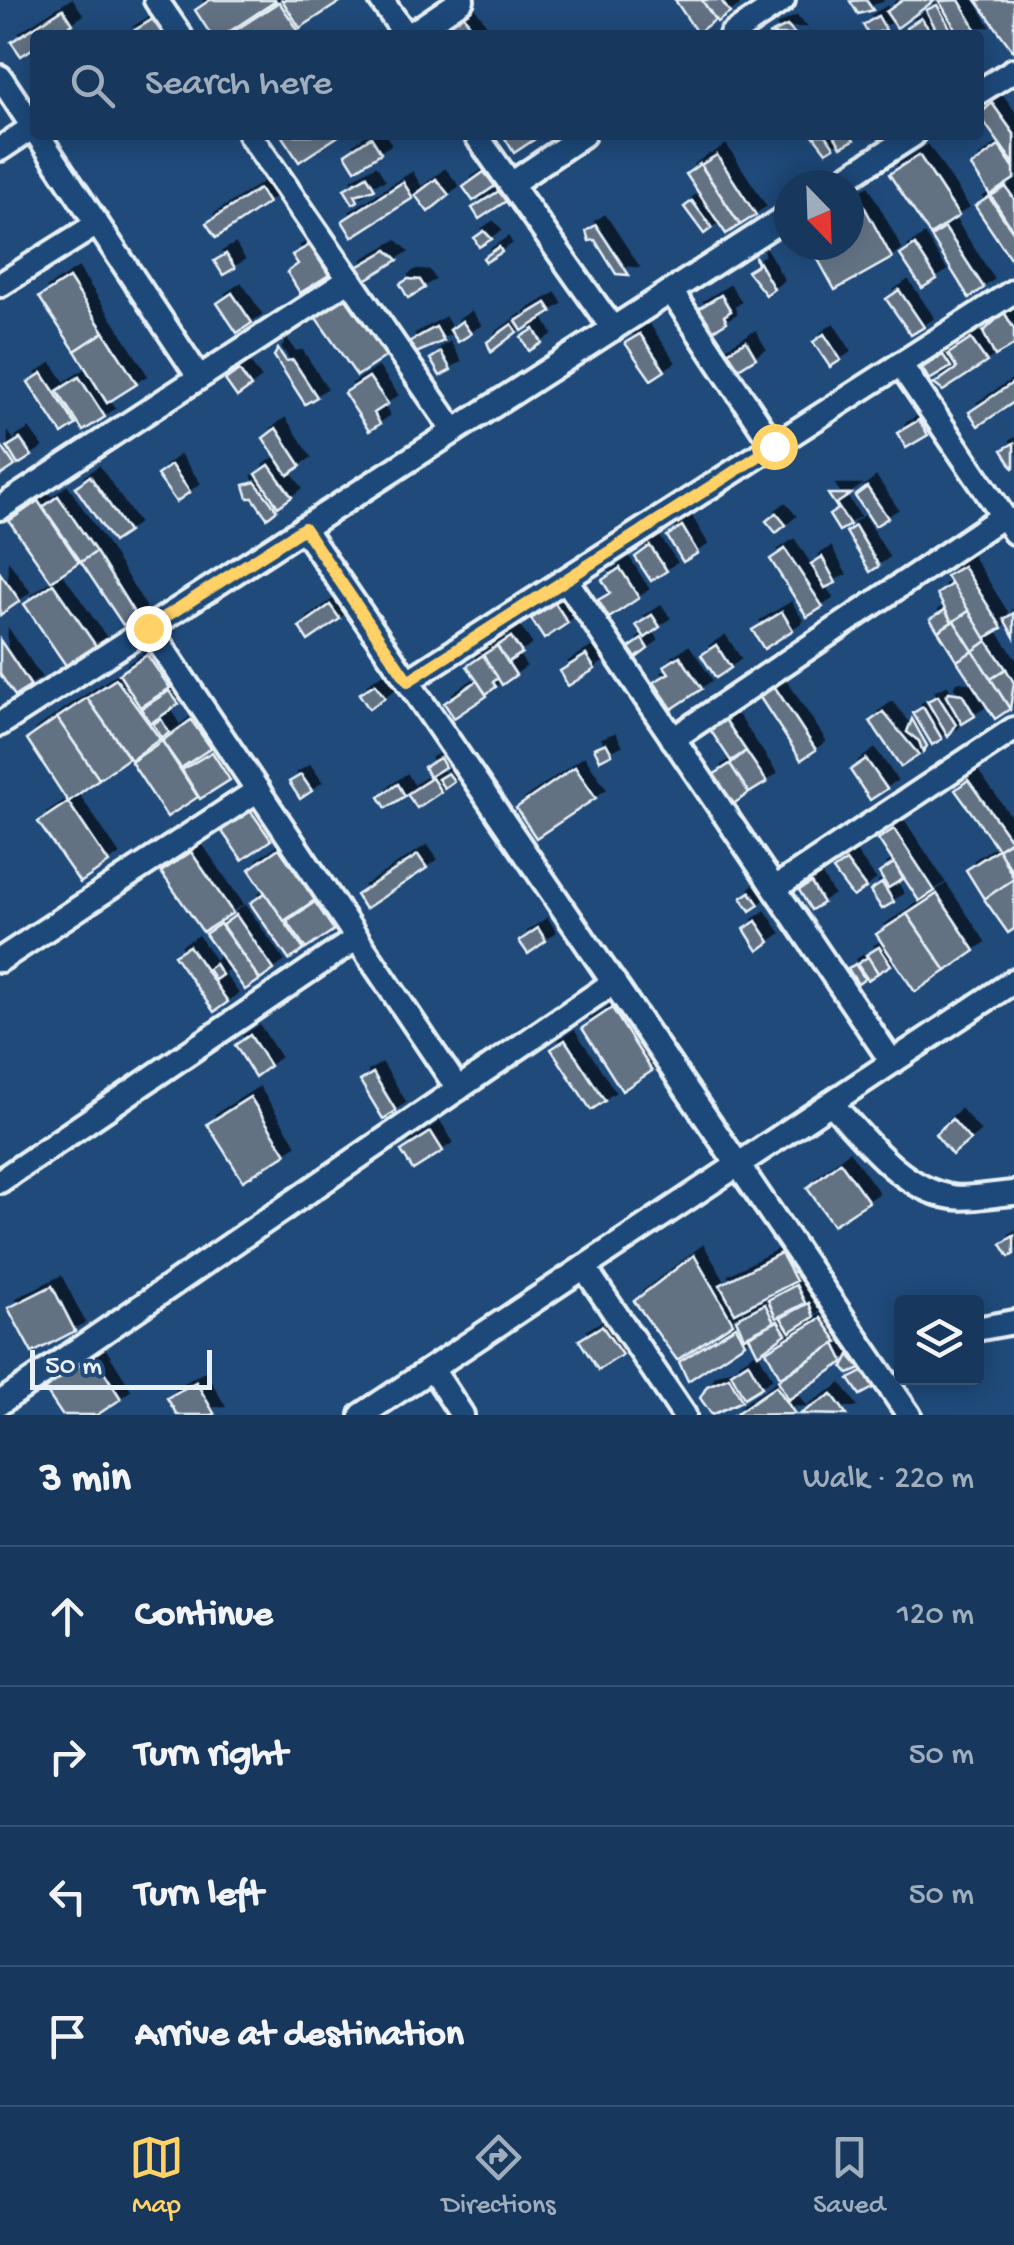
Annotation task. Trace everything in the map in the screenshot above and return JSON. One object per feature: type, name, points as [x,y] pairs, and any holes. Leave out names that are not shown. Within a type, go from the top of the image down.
[{"type":"street","points":[[156,0],[177,30]]},
{"type":"street","points":[[381,0],[404,30]]},
{"type":"street","points":[[416,30],[462,0]]},
{"type":"street","points":[[738,30],[783,0]]},
{"type":"street","points":[[984,89],[1014,70]]},
{"type":"street","points":[[0,77],[30,122]]},
{"type":"street","points":[[0,149],[30,134]]},
{"type":"street","points":[[42,140],[199,377]]},
{"type":"street","points":[[253,140],[454,431]]},
{"type":"street","points":[[480,140],[613,328]]},
{"type":"street","points":[[511,184],[576,140]]},
{"type":"street","points":[[858,170],[905,140]]},
{"type":"street","points":[[0,285],[98,224]]},
{"type":"street","points":[[0,724],[774,225]]},
{"type":"street","points":[[0,508],[350,279]]},
{"type":"street","points":[[670,291],[774,446]]},
{"type":"street","points":[[408,681],[1014,291]]},
{"type":"street","points":[[674,739],[1008,524],[900,364]]},
{"type":"street","points":[[304,528],[738,1165],[894,1379]]},
{"type":"street","points":[[566,580],[892,1062]]},
{"type":"street","points":[[148,628],[458,1089]]},
{"type":"street","points":[[774,888],[1014,730]]},
{"type":"street","points":[[0,960],[258,790]]},
{"type":"street","points":[[0,1181],[357,938]]},
{"type":"street","points":[[362,1415],[1014,981]]},
{"type":"street","points":[[0,1403],[614,982]]},
{"type":"street","points":[[831,1103],[886,1160],[922,1187],[953,1198],[1014,1192]]},
{"type":"street","points":[[584,1268],[684,1415]]},
{"type":"street","points":[[984,1328],[1014,1322]]},
{"type":"street","points":[[432,1369],[462,1415]]},
{"type":"street","points":[[897,1385],[909,1415]]},
{"type":"building","points":[[210,0],[276,1],[232,30],[208,30],[195,10]]},
{"type":"building","points":[[282,0],[343,0],[300,28]]},
{"type":"building","points":[[675,0],[702,0],[715,20],[695,30]]},
{"type":"building","points":[[702,0],[721,0],[730,13],[717,22]]},
{"type":"building","points":[[866,0],[873,10],[858,14],[850,1]]},
{"type":"building","points":[[903,0],[935,0],[897,28],[886,12]]},
{"type":"building","points":[[959,0],[976,30],[956,30],[939,1]]},
{"type":"building","points":[[976,0],[1014,0],[1013,51]]},
{"type":"building","points":[[279,2],[298,30],[236,30]]},
{"type":"building","points":[[937,5],[951,30],[936,30],[926,10]]},
{"type":"building","points":[[63,9],[73,24],[63,30],[30,30],[30,50],[21,56],[11,42]]},
{"type":"building","points":[[462,13],[474,30],[437,30]]},
{"type":"building","points":[[158,16],[167,30],[135,30]]},
{"type":"building","points":[[878,16],[886,30],[866,30],[863,25]]},
{"type":"building","points":[[921,18],[929,30],[907,30]]},
{"type":"building","points":[[992,103],[1014,134],[1014,164],[984,122],[984,110]]},
{"type":"building","points":[[284,140],[332,140],[299,162]]},
{"type":"building","points":[[366,140],[373,140],[381,153],[355,170],[345,154]]},
{"type":"building","points":[[506,140],[534,140],[514,153]]},
{"type":"building","points":[[817,140],[829,140],[834,147],[826,152]]},
{"type":"building","points":[[999,146],[1014,168],[1014,179],[990,195],[971,166]]},
{"type":"building","points":[[717,155],[756,215],[740,225],[701,165]]},
{"type":"building","points":[[919,155],[959,216],[930,235],[889,174]]},
{"type":"building","points":[[700,164],[740,225],[726,234],[686,174]]},
{"type":"building","points":[[484,172],[495,186],[473,201],[463,187]]},
{"type":"building","points":[[367,176],[375,189],[355,195],[358,201],[353,204],[344,189]]},
{"type":"building","points":[[436,179],[449,195],[428,212],[415,195]]},
{"type":"building","points":[[403,182],[413,198],[352,237],[342,221]]},
{"type":"building","points":[[1006,187],[1014,199],[1014,232],[991,196]]},
{"type":"building","points":[[504,188],[511,198],[479,219],[472,208]]},
{"type":"building","points":[[259,189],[268,203],[216,238],[206,223]]},
{"type":"building","points":[[989,197],[1014,233],[1014,264],[975,206]]},
{"type":"building","points":[[692,201],[712,228],[704,234],[684,207]]},
{"type":"building","points":[[864,206],[892,258],[835,290],[818,260],[864,260]]},
{"type":"building","points":[[596,225],[629,275],[616,274],[595,240],[589,241],[586,231]]},
{"type":"building","points":[[945,228],[984,288],[969,298],[931,237]]},
{"type":"building","points":[[484,231],[492,239],[479,247],[474,238]]},
{"type":"building","points":[[310,245],[329,275],[300,293],[287,272],[298,264],[292,255]]},
{"type":"building","points":[[915,245],[937,279],[922,288],[900,255]]},
{"type":"building","points":[[499,247],[502,252],[486,262],[483,258]]},
{"type":"building","points":[[387,250],[398,260],[362,282],[354,269]]},
{"type":"building","points":[[226,254],[235,268],[223,275],[214,261]]},
{"type":"building","points":[[755,256],[774,289],[766,295],[747,271],[757,265]]},
{"type":"building","points":[[69,278],[104,332],[75,351],[39,297]]},
{"type":"building","points":[[408,279],[420,280],[425,288],[408,298],[400,284]]},
{"type":"building","points":[[899,290],[924,327],[911,335],[886,299]]},
{"type":"building","points":[[232,293],[252,323],[237,333],[217,303]]},
{"type":"building","points":[[343,295],[387,356],[357,376],[314,315]]},
{"type":"building","points":[[721,295],[731,311],[724,316],[727,322],[709,333],[695,311]]},
{"type":"building","points":[[546,303],[552,312],[522,331],[516,321]]},
{"type":"building","points":[[1004,312],[1014,329],[1014,345],[995,356],[983,332]]},
{"type":"building","points":[[462,321],[471,334],[458,342],[450,330]]},
{"type":"building","points":[[512,324],[517,332],[491,352],[487,342]]},
{"type":"building","points":[[436,327],[444,341],[414,354],[407,343]]},
{"type":"building","points":[[534,329],[542,343],[529,351],[521,337]]},
{"type":"building","points":[[104,332],[137,384],[107,403],[75,351]]},
{"type":"building","points":[[640,334],[665,371],[651,380],[625,343]]},
{"type":"building","points":[[824,334],[841,360],[830,367],[813,342]]},
{"type":"building","points":[[971,339],[987,362],[943,391],[934,384],[957,368],[948,354]]},
{"type":"building","points":[[746,341],[756,358],[729,375],[719,357]]},
{"type":"building","points":[[278,349],[286,361],[293,360],[317,397],[305,404],[274,356]]},
{"type":"building","points":[[441,352],[451,370],[440,376],[430,359]]},
{"type":"building","points":[[943,355],[951,367],[929,380],[922,368]]},
{"type":"building","points":[[239,370],[251,387],[237,397],[225,380]]},
{"type":"building","points":[[42,373],[76,425],[62,434],[28,382]]},
{"type":"building","points":[[79,377],[105,417],[83,431],[57,391]]},
{"type":"building","points":[[369,377],[388,404],[374,413],[380,424],[369,431],[344,393]]},
{"type":"building","points":[[1014,382],[1014,402],[978,426],[969,412]]},
{"type":"building","points":[[919,420],[928,435],[906,448],[897,433]]},
{"type":"building","points":[[276,428],[301,466],[288,475],[263,438]]},
{"type":"building","points":[[20,439],[32,456],[18,465],[7,447]]},
{"type":"building","points":[[1014,443],[1014,467],[1013,468],[1002,450]]},
{"type":"building","points":[[0,444],[15,466],[0,476]]},
{"type":"building","points":[[171,465],[190,492],[176,502],[157,475]]},
{"type":"building","points":[[269,465],[292,497],[278,507],[256,474]]},
{"type":"building","points":[[90,476],[128,532],[113,542],[75,487]]},
{"type":"building","points":[[255,482],[277,510],[267,518],[253,498],[248,498],[244,485]]},
{"type":"building","points":[[867,487],[888,518],[875,526],[855,496]]},
{"type":"building","points":[[828,494],[851,494],[836,504],[850,525],[839,531],[829,515],[838,509]]},
{"type":"building","points":[[58,496],[96,552],[81,562],[43,507]]},
{"type":"building","points":[[38,501],[79,562],[51,581],[9,521]]},
{"type":"building","points":[[776,513],[786,525],[776,533],[766,521]]},
{"type":"building","points":[[682,526],[698,553],[683,562],[667,536]]},
{"type":"building","points":[[855,526],[879,566],[870,572],[846,532]]},
{"type":"building","points":[[650,546],[667,571],[651,581],[635,557]]},
{"type":"building","points":[[785,549],[823,607],[807,617],[770,559]]},
{"type":"building","points":[[96,552],[136,616],[123,625],[81,562]]},
{"type":"building","points":[[822,557],[836,583],[825,588],[811,564]]},
{"type":"building","points":[[963,566],[1002,628],[985,638],[946,576]]},
{"type":"building","points":[[620,568],[639,598],[609,618],[598,600],[610,593],[602,580]]},
{"type":"building","points":[[0,573],[20,601],[0,615]]},
{"type":"building","points":[[53,584],[96,646],[67,667],[24,604]]},
{"type":"building","points":[[952,584],[969,611],[952,622],[937,594]]},
{"type":"building","points":[[555,603],[568,623],[544,639],[531,619]]},
{"type":"building","points":[[330,605],[340,619],[308,641],[299,627]]},
{"type":"building","points":[[945,610],[952,622],[938,631],[930,619]]},
{"type":"building","points":[[969,611],[987,641],[973,651],[954,621]]},
{"type":"building","points":[[782,612],[793,630],[764,649],[752,630]]},
{"type":"building","points":[[1014,613],[1014,637],[1004,619]]},
{"type":"building","points":[[652,615],[660,627],[645,638],[636,625]]},
{"type":"building","points":[[954,621],[973,651],[957,661],[938,631]]},
{"type":"building","points":[[511,637],[522,653],[508,662],[497,646]]},
{"type":"building","points":[[642,639],[648,649],[636,658],[629,648]]},
{"type":"building","points":[[0,640],[31,686],[15,696],[0,674]]},
{"type":"building","points":[[987,641],[1006,669],[991,679],[973,651]]},
{"type":"building","points":[[716,645],[731,668],[716,678],[701,655]]},
{"type":"building","points":[[497,646],[516,675],[502,685],[483,655]]},
{"type":"building","points":[[973,651],[1010,709],[995,719],[957,661]]},
{"type":"building","points":[[147,655],[170,688],[140,707],[119,674]]},
{"type":"building","points":[[483,655],[498,678],[493,682],[496,687],[486,694],[467,666]]},
{"type":"building","points":[[586,655],[595,669],[568,686],[560,671]]},
{"type":"building","points":[[680,656],[702,689],[672,709],[654,682],[669,673],[664,666]]},
{"type":"building","points":[[1006,669],[1014,683],[1010,709],[991,679]]},
{"type":"building","points":[[116,679],[160,739],[131,760],[87,698]]},
{"type":"building","points":[[477,681],[487,696],[454,718],[444,703]]},
{"type":"building","points":[[375,684],[385,698],[369,709],[359,694]]},
{"type":"building","points":[[774,686],[816,750],[801,760],[759,696]]},
{"type":"building","points":[[169,691],[179,704],[151,723],[141,709]]},
{"type":"building","points":[[949,692],[962,694],[975,716],[962,724],[946,696]]},
{"type":"building","points":[[938,696],[956,725],[948,737],[927,701]]},
{"type":"building","points":[[87,698],[129,758],[99,779],[57,718]]},
{"type":"building","points":[[923,707],[942,739],[932,745],[913,713]]},
{"type":"building","points":[[883,712],[919,755],[901,767],[870,721]]},
{"type":"building","points":[[57,718],[99,779],[68,802],[27,739]]},
{"type":"building","points":[[724,718],[746,751],[731,761],[709,728]]},
{"type":"building","points":[[161,719],[169,733],[162,738],[153,724]]},
{"type":"building","points":[[912,719],[927,746],[923,752],[919,741],[907,732]]},
{"type":"building","points":[[191,720],[211,748],[181,768],[162,741]]},
{"type":"building","points":[[162,741],[198,797],[167,817],[131,762]]},
{"type":"building","points":[[606,743],[612,754],[600,760],[594,748]]},
{"type":"building","points":[[746,751],[767,782],[749,793],[730,764]]},
{"type":"building","points":[[212,752],[230,780],[200,799],[182,770]]},
{"type":"building","points":[[440,758],[445,767],[429,777],[424,767]]},
{"type":"building","points":[[866,759],[887,789],[870,800],[850,770]]},
{"type":"building","points":[[730,764],[749,793],[732,805],[713,775]]},
{"type":"building","points":[[575,767],[596,798],[536,838],[516,808]]},
{"type":"building","points":[[448,773],[454,781],[444,788],[438,779]]},
{"type":"building","points":[[301,775],[312,791],[300,799],[289,782]]},
{"type":"building","points":[[432,778],[441,792],[417,808],[407,794]]},
{"type":"building","points":[[968,780],[1011,840],[998,849],[955,790]]},
{"type":"building","points":[[398,784],[405,796],[386,808],[379,797]]},
{"type":"building","points":[[68,802],[109,863],[80,883],[38,822]]},
{"type":"building","points":[[250,810],[271,840],[242,860],[221,830]]},
{"type":"building","points":[[894,829],[935,891],[919,901],[878,839]]},
{"type":"building","points":[[1014,839],[1014,874],[998,849]]},
{"type":"building","points":[[279,848],[315,900],[284,921],[249,869]]},
{"type":"building","points":[[998,849],[1014,879],[984,899],[966,870]]},
{"type":"building","points":[[191,852],[233,913],[203,932],[161,872]]},
{"type":"building","points":[[418,855],[427,868],[365,909],[356,895]]},
{"type":"building","points":[[846,861],[866,888],[853,897],[833,870]]},
{"type":"building","points":[[894,863],[903,879],[888,888],[879,873]]},
{"type":"building","points":[[1014,879],[1014,929],[1008,933],[984,899]]},
{"type":"building","points":[[811,883],[823,903],[811,910],[799,890]]},
{"type":"building","points":[[882,883],[894,902],[882,909],[870,891]]},
{"type":"building","points":[[750,892],[759,905],[750,911],[741,898]]},
{"type":"building","points":[[265,893],[304,950],[289,960],[250,903]]},
{"type":"building","points":[[937,894],[975,951],[946,971],[907,914]]},
{"type":"building","points":[[315,902],[334,930],[306,949],[287,921]]},
{"type":"building","points":[[907,914],[946,971],[915,992],[876,934]]},
{"type":"building","points":[[236,915],[274,970],[260,980],[222,925]]},
{"type":"building","points":[[756,921],[770,942],[758,951],[744,929]]},
{"type":"building","points":[[220,924],[260,980],[245,990],[205,934]]},
{"type":"building","points":[[538,928],[546,941],[528,954],[519,941]]},
{"type":"building","points":[[189,946],[228,1002],[214,1012],[174,955]]},
{"type":"building","points":[[879,947],[891,965],[878,973],[866,955]]},
{"type":"building","points":[[868,957],[878,973],[868,980],[857,964]]},
{"type":"building","points":[[215,964],[222,975],[215,980],[208,969]]},
{"type":"building","points":[[855,964],[865,979],[858,984],[848,969]]},
{"type":"building","points":[[612,1008],[652,1071],[622,1091],[582,1028]]},
{"type":"building","points":[[250,1035],[270,1066],[255,1077],[235,1045]]},
{"type":"building","points":[[565,1040],[605,1101],[591,1110],[551,1049]]},
{"type":"building","points":[[373,1073],[396,1111],[383,1119],[360,1081]]},
{"type":"building","points":[[250,1097],[286,1154],[243,1181],[207,1124]]},
{"type":"building","points":[[952,1119],[970,1140],[952,1155],[935,1134]]},
{"type":"building","points":[[431,1132],[443,1151],[413,1170],[401,1151]]},
{"type":"building","points":[[840,1162],[869,1202],[833,1225],[807,1188]]},
{"type":"building","points":[[1014,1236],[1014,1254],[1009,1257],[1001,1244]]},
{"type":"building","points":[[781,1253],[796,1281],[735,1313],[720,1285]]},
{"type":"building","points":[[694,1255],[733,1323],[677,1360],[634,1301]]},
{"type":"building","points":[[796,1285],[805,1303],[776,1318],[768,1300]]},
{"type":"building","points":[[52,1286],[75,1331],[32,1353],[8,1308]]},
{"type":"building","points":[[809,1303],[814,1317],[790,1332],[781,1318]]},
{"type":"building","points":[[765,1304],[774,1322],[744,1337],[736,1319]]},
{"type":"building","points":[[821,1318],[838,1342],[780,1377],[766,1351]]},
{"type":"building","points":[[778,1321],[786,1334],[758,1354],[749,1336]]},
{"type":"building","points":[[602,1326],[622,1355],[598,1370],[579,1340]]},
{"type":"building","points":[[736,1326],[745,1343],[688,1381],[679,1362]]},
{"type":"building","points":[[835,1344],[844,1362],[788,1400],[778,1380]]},
{"type":"building","points":[[92,1353],[121,1399],[97,1415],[62,1415],[42,1385]]},
{"type":"building","points":[[849,1355],[861,1369],[849,1374],[843,1367]]},
{"type":"building","points":[[748,1362],[762,1387],[744,1398],[731,1373]]},
{"type":"building","points":[[869,1369],[877,1386],[860,1395],[849,1379]]},
{"type":"building","points":[[729,1377],[742,1401],[712,1415],[700,1398],[707,1386]]},
{"type":"building","points":[[196,1382],[215,1415],[177,1415],[167,1398]]},
{"type":"building","points":[[776,1386],[795,1414],[734,1415]]},
{"type":"building","points":[[832,1394],[847,1415],[800,1414]]},
{"type":"route","points":[[148,628],[304,528],[408,681],[774,446]]}]
